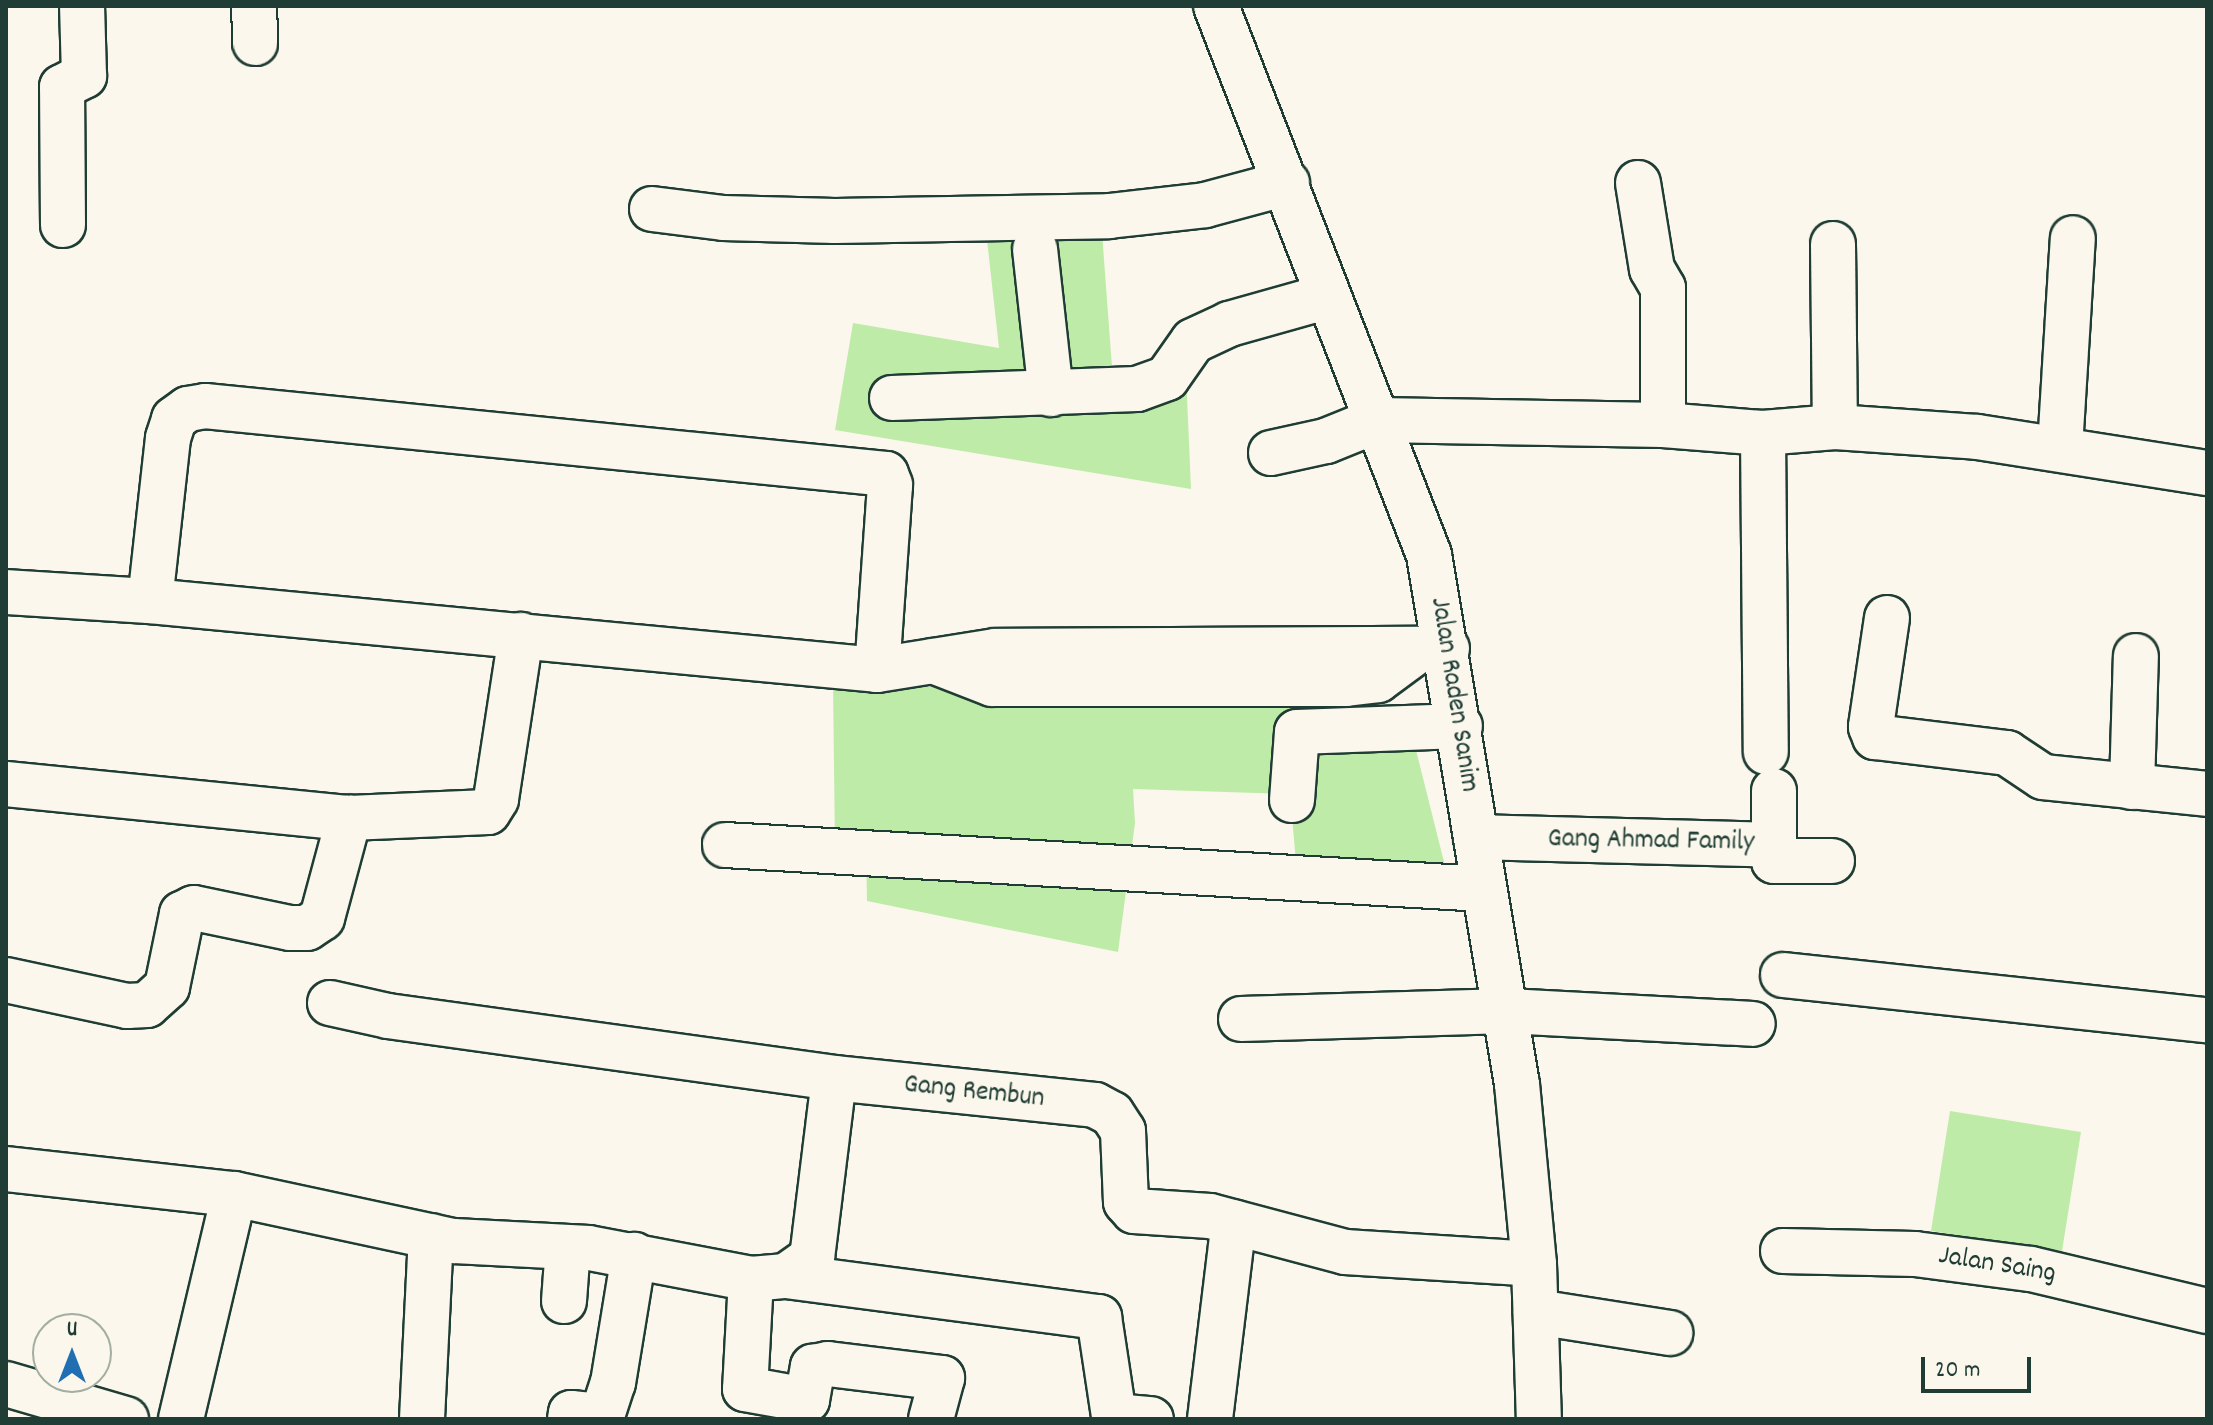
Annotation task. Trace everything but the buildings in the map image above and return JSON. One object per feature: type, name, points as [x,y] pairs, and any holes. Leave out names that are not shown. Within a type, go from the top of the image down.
[{"type":"street","points":[[63,225],[62,87],[84,76],[82,6]]},
{"type":"street","name":"Jalan Raden Sanim","points":[[1216,6],[1287,183],[1325,297],[1378,420],[1429,555],[1434,649],[1460,726],[1483,889],[1507,1011],[1534,1264],[1539,1419]]},
{"type":"street","points":[[652,209],[723,218],[835,221],[1109,216],[1205,205],[1287,183]]},
{"type":"street","points":[[1638,183],[1652,269],[1663,288],[1663,425]]},
{"type":"street","points":[[2060,448],[2073,238]]},
{"type":"street","points":[[1833,244],[1835,427]]},
{"type":"street","points":[[1035,249],[1051,394]]},
{"type":"street","points":[[892,398],[1137,389],[1167,378],[1193,341],[1217,330],[1325,297]]},
{"type":"street","points":[[150,601],[168,438],[174,419],[196,407],[237,409],[886,474],[890,485],[877,670]]},
{"type":"street","points":[[1271,453],[1326,441],[1378,420],[1663,425],[1763,433],[1835,427],[2060,448],[2207,473]]},
{"type":"street","name":"Gang Ahmad Family","points":[[1476,837],[1774,845],[1763,433]]},
{"type":"street","points":[[6,592],[150,601],[877,670],[995,651],[1434,649]]},
{"type":"street","points":[[1887,618],[1871,727],[1875,737],[2007,753],[2043,777],[2207,794]]},
{"type":"street","points":[[6,784],[349,818],[488,812],[496,799],[521,635]]},
{"type":"street","points":[[2132,787],[2136,656]]},
{"type":"street","points":[[1292,800],[1297,732],[1460,726]]},
{"type":"street","points":[[6,980],[127,1006],[147,1005],[167,987],[182,914],[194,908],[290,928],[307,928],[322,918],[349,818]]},
{"type":"street","points":[[725,845],[1483,889]]},
{"type":"street","points":[[1774,845],[1774,861],[1832,861]]},
{"type":"street","points":[[1783,975],[2207,1020]]},
{"type":"street","name":"Gang Rembun","points":[[330,1003],[388,1016],[834,1078],[1095,1105],[1112,1114],[1123,1131],[1126,1202],[1134,1211],[1210,1216],[1345,1252],[1534,1264]]},
{"type":"street","points":[[1241,1019],[1507,1011],[1753,1024]]},
{"type":"street","points":[[769,1277],[812,1258],[834,1078]]},
{"type":"street","points":[[6,1169],[234,1194],[431,1236],[634,1255],[769,1277],[1099,1317],[1114,1416],[1151,1419]]},
{"type":"street","points":[[181,1419],[234,1194]]},
{"type":"street","points":[[1210,1419],[1234,1222]]},
{"type":"street","points":[[422,1419],[431,1236]]},
{"type":"street","points":[[564,1301],[568,1247]]},
{"type":"street","name":"Jalan Saing","points":[[1783,1251],[1915,1254],[2031,1269],[2207,1311]]},
{"type":"street","points":[[570,1419],[571,1413],[602,1416],[613,1383],[634,1255]]},
{"type":"street","points":[[769,1277],[745,1404],[807,1400],[813,1367],[828,1364],[942,1378],[931,1419]]},
{"type":"street","points":[[1536,1312],[1670,1333]]},
{"type":"street","points":[[6,1384],[126,1419]]},
{"type":"green space","points":[[1101,219],[1112,367],[1186,373],[1191,489],[835,430],[853,323],[999,348],[985,222]]},
{"type":"green space","points":[[833,682],[1406,710],[1446,870],[1296,862],[1290,794],[1133,789],[1135,823],[1118,952],[867,901],[866,850],[835,850]]},
{"type":"green space","points":[[1950,1111],[2081,1132],[2062,1251],[1931,1231]]}]
